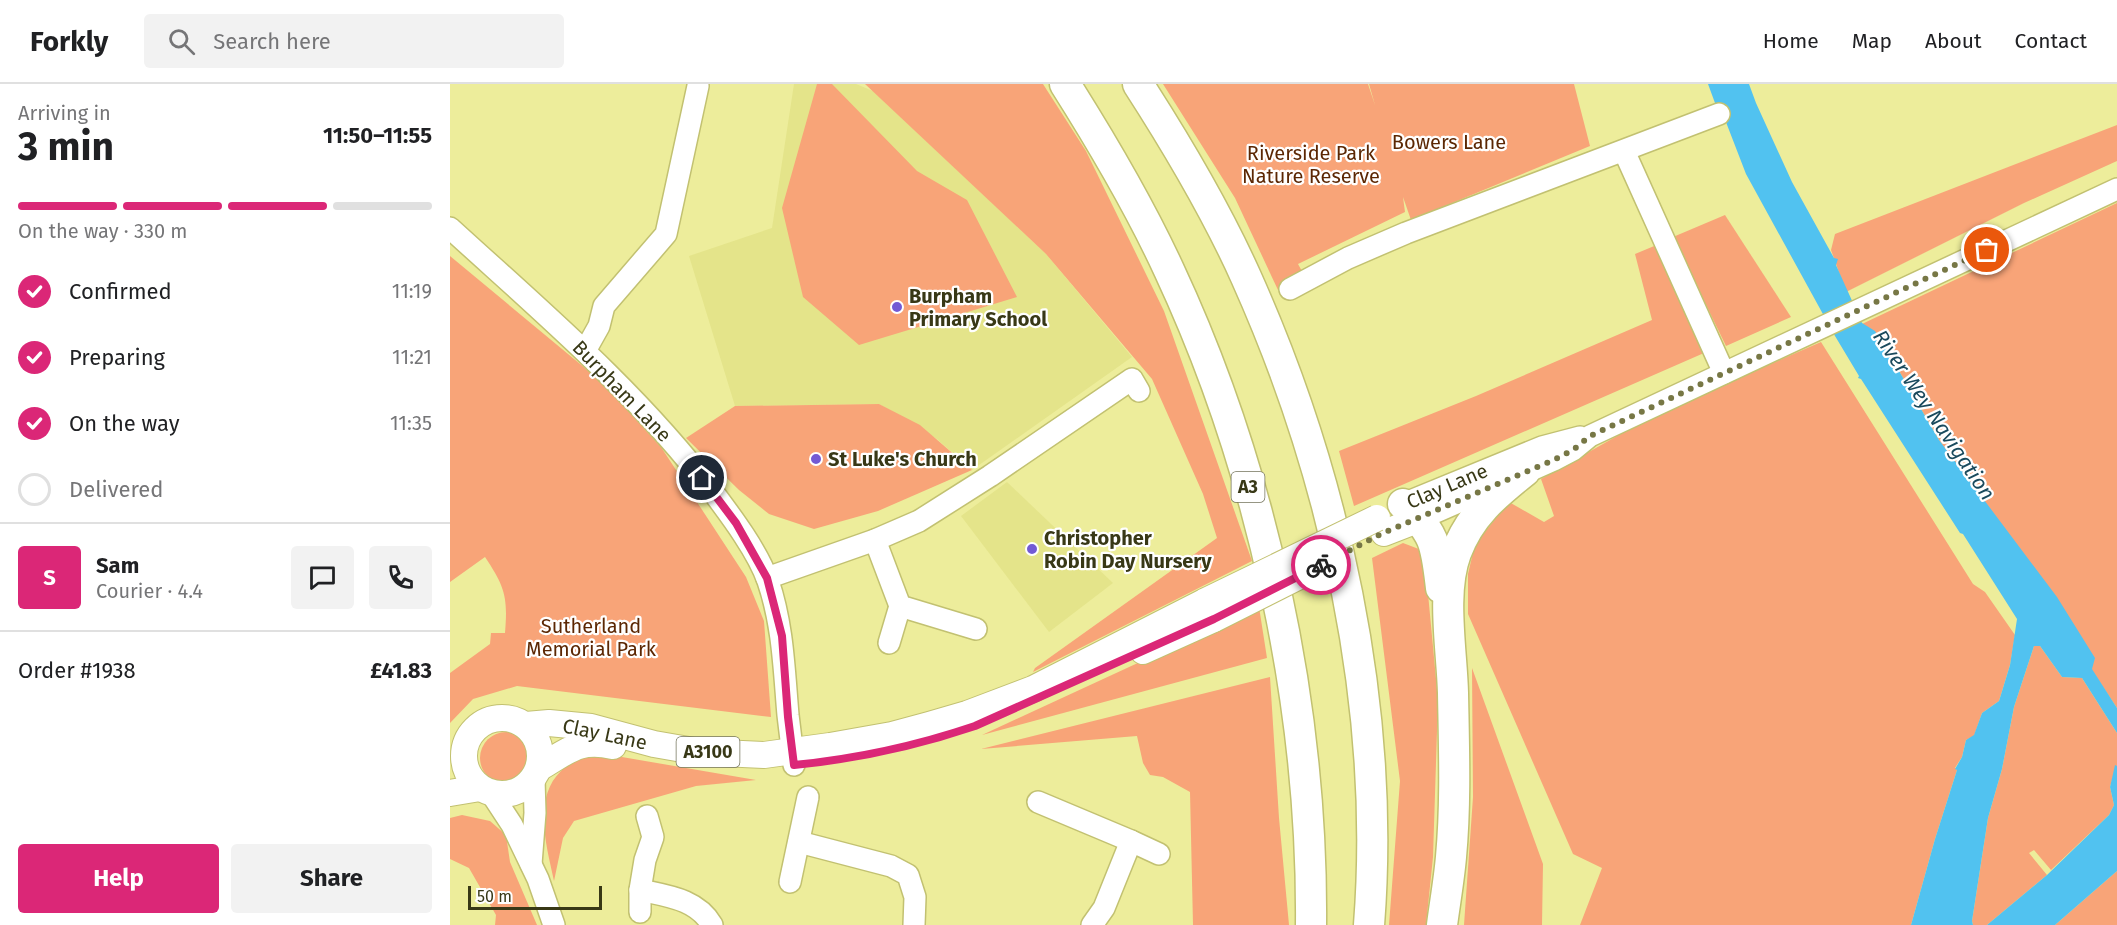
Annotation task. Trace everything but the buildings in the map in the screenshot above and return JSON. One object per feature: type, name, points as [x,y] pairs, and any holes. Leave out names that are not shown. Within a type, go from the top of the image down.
[{"type":"highway","name":"A3","points":[[1065,84],[1104,146],[1169,270],[1224,406],[1243,469],[1269,566],[1290,662],[1306,793],[1311,872],[1311,925]]},
{"type":"highway","points":[[1138,84],[1207,198],[1246,277],[1306,430],[1328,506],[1348,598],[1359,668],[1367,746],[1372,829],[1369,925]]},
{"type":"highway","points":[[1442,925],[1451,857],[1454,792],[1449,596],[1455,555],[1464,534],[1492,497],[1525,471]]},
{"type":"highway","points":[[1396,519],[1428,530],[1437,554],[1441,588],[1449,614]]},
{"type":"main road","name":"Clay Lane","points":[[450,793],[485,790],[503,795],[521,790],[537,773],[581,744],[596,742],[691,764],[749,767],[793,758],[830,746],[892,735],[967,714],[1033,689],[1210,610],[1396,519]]},
{"type":"main road","name":"Clay Lane","points":[[485,790],[467,774],[464,756],[458,751],[479,725],[490,719],[505,717],[516,720],[526,725],[534,734],[541,756],[537,773]]},
{"type":"main road","name":"Clay Lane","points":[[526,725],[549,723],[591,727],[654,744],[700,752],[793,758]]},
{"type":"street","points":[[585,351],[600,326],[604,306],[666,234],[698,86]]},
{"type":"street","points":[[1290,289],[1348,258],[1406,233],[1719,114]]},
{"type":"street","points":[[1624,151],[1724,373]]},
{"type":"street","name":"Clay Lane","points":[[1396,519],[1496,486],[1573,450],[1590,436],[2117,189]]},
{"type":"street","name":"Burpham Lane","points":[[450,228],[585,351],[639,404],[702,478],[736,523],[767,578],[782,636],[793,758]]},
{"type":"street","points":[[767,578],[875,540],[919,520],[990,476],[1132,379],[1139,391]]},
{"type":"street","name":"Clay Lane","points":[[1396,519],[1542,447],[1571,438],[1590,436]]},
{"type":"street","points":[[875,540],[900,606],[889,643]]},
{"type":"street","points":[[900,606],[976,629]]},
{"type":"street","points":[[531,864],[537,773]]},
{"type":"street","points":[[485,790],[512,825],[531,864],[554,925]]},
{"type":"street","points":[[790,882],[808,797]]},
{"type":"street","points":[[1038,802],[1159,854]]},
{"type":"street","points":[[640,912],[640,890],[645,860],[653,837],[647,816]]},
{"type":"street","points":[[1092,925],[1104,908],[1131,841]]},
{"type":"street","points":[[799,842],[891,867],[908,874],[915,897],[914,925]]},
{"type":"street","points":[[640,890],[676,898],[691,904],[704,912],[712,925]]},
{"type":"shaded area","name":"Burpham Primary School","points":[[794,84],[856,84],[873,91],[1046,254],[1132,357],[972,470],[937,439],[879,404],[735,406],[689,256],[772,228]]},
{"type":"shaded area","name":"Christopher Robin Day Nursery","points":[[1007,482],[1113,583],[1049,632],[961,516]]},
{"type":"green space","points":[[817,84],[832,84],[917,171],[967,200],[1017,297],[859,345],[803,297],[782,208]]},
{"type":"green space","points":[[865,84],[1043,84],[1086,151],[1164,311],[1252,561],[1033,672],[1035,668],[1217,538],[1203,494],[1152,379],[1046,254]]},
{"type":"green space","points":[[1163,84],[1368,84],[1375,105],[1369,84],[1574,84],[1590,146],[1411,220],[1403,197],[1405,212],[1298,264],[1304,275],[1278,290],[1235,198]]},
{"type":"green space","points":[[2117,125],[2117,161],[2024,203],[1846,292],[1831,250],[1835,234]]},
{"type":"green space","points":[[2117,203],[2117,708],[1939,440],[1894,359],[1862,324]]},
{"type":"green space","points":[[1725,215],[1791,317],[1726,346],[1673,237]]},
{"type":"green space","points":[[1659,244],[1704,353],[1354,506],[1339,451],[1476,396],[1652,320],[1635,254]]},
{"type":"green space","name":"Sutherland Memorial Park","points":[[450,256],[603,383],[661,447],[746,577],[764,621],[771,717],[517,686],[473,699],[450,723],[450,673],[490,644],[491,633],[505,633],[506,610],[501,585],[485,557],[450,582]]},
{"type":"green space","points":[[1821,342],[1973,584],[1985,592],[2015,635],[2010,665],[1999,701],[1982,713],[1974,736],[1966,740],[1962,757],[1955,768],[1957,770],[1911,925],[1580,925],[1602,868],[1573,854],[1468,614],[1468,574],[1475,544],[1509,502],[1544,522],[1554,516],[1541,479],[1656,414]]},
{"type":"green space","points":[[879,404],[920,425],[972,470],[878,511],[814,529],[769,514],[739,490],[686,438],[735,406]]},
{"type":"green space","points":[[1403,543],[1424,551],[1438,700],[1433,857],[1426,925],[1389,925],[1400,781],[1372,558]]},
{"type":"green space","points":[[1259,607],[1267,658],[982,735]]},
{"type":"green space","points":[[2034,646],[2040,646],[2062,677],[2082,678],[2117,733],[2117,766],[2110,787],[2114,805],[2109,815],[2051,870],[2034,850],[2029,853],[2047,875],[1987,925],[1973,925],[1988,818],[2002,769],[2014,707]]},
{"type":"green space","points":[[1472,668],[1543,864],[1542,925],[1464,925],[1473,797]]},
{"type":"green space","points":[[1270,677],[1289,925],[1193,925],[1190,792],[1163,777],[1150,775],[1143,763],[1137,736],[981,749]]},
{"type":"green space","points":[[501,732],[511,732],[525,739],[532,758],[525,777],[511,784],[501,784],[491,780],[484,773],[480,763],[480,753],[484,743],[491,736]]},
{"type":"green space","points":[[584,755],[616,756],[756,780],[696,786],[574,821],[563,838],[554,881],[545,839],[544,809],[547,795],[552,782],[561,771]]},
{"type":"green space","points":[[462,815],[490,821],[506,835],[510,862],[537,925],[495,925],[496,915],[469,868],[450,859],[450,818]]},
{"type":"green space","points":[[2117,871],[2117,925],[2055,925]]},
{"type":"water","points":[[1708,84],[1749,84],[1792,182],[1834,258],[1838,259],[1836,265],[1862,323],[1875,331],[1894,358],[1895,364],[1939,440],[2057,597],[2095,658],[2092,669],[2117,708],[2117,733],[2082,678],[2062,677],[2040,646],[2034,646],[2014,707],[2002,769],[1988,818],[1973,925],[1911,925],[1957,770],[1955,769],[1962,757],[1966,740],[1974,735],[1982,713],[1999,701],[2010,665],[2017,619],[1861,379],[1858,378],[1859,376],[1746,174],[1719,104],[1715,103]]},
{"type":"water","points":[[2115,765],[2117,766],[2117,871],[2055,925],[1987,925],[2047,875],[2109,815],[2114,805],[2110,787]]},
{"type":"way so far","points":[[1321,565],[1383,533],[1554,460],[1573,450],[1590,436],[1987,250]]},
{"type":"place","name":"Burpham Primary School","points":[[897,307]]},
{"type":"place","name":"St Luke's Church","points":[[816,459]]},
{"type":"place","name":"Christopher Robin Day Nursery","points":[[1032,549]]},
{"type":"route","points":[[702,478],[736,523],[767,578],[782,636],[794,765],[860,756],[936,740],[975,726],[1214,619],[1321,565]]},
{"type":"park label","name":"Bowers Lane","points":[[1449,142]]},
{"type":"park label","name":"Riverside Park Nature Reserve","points":[[1311,164]]},
{"type":"water label","name":"River Wey Navigation","points":[[1934,415]]}]
